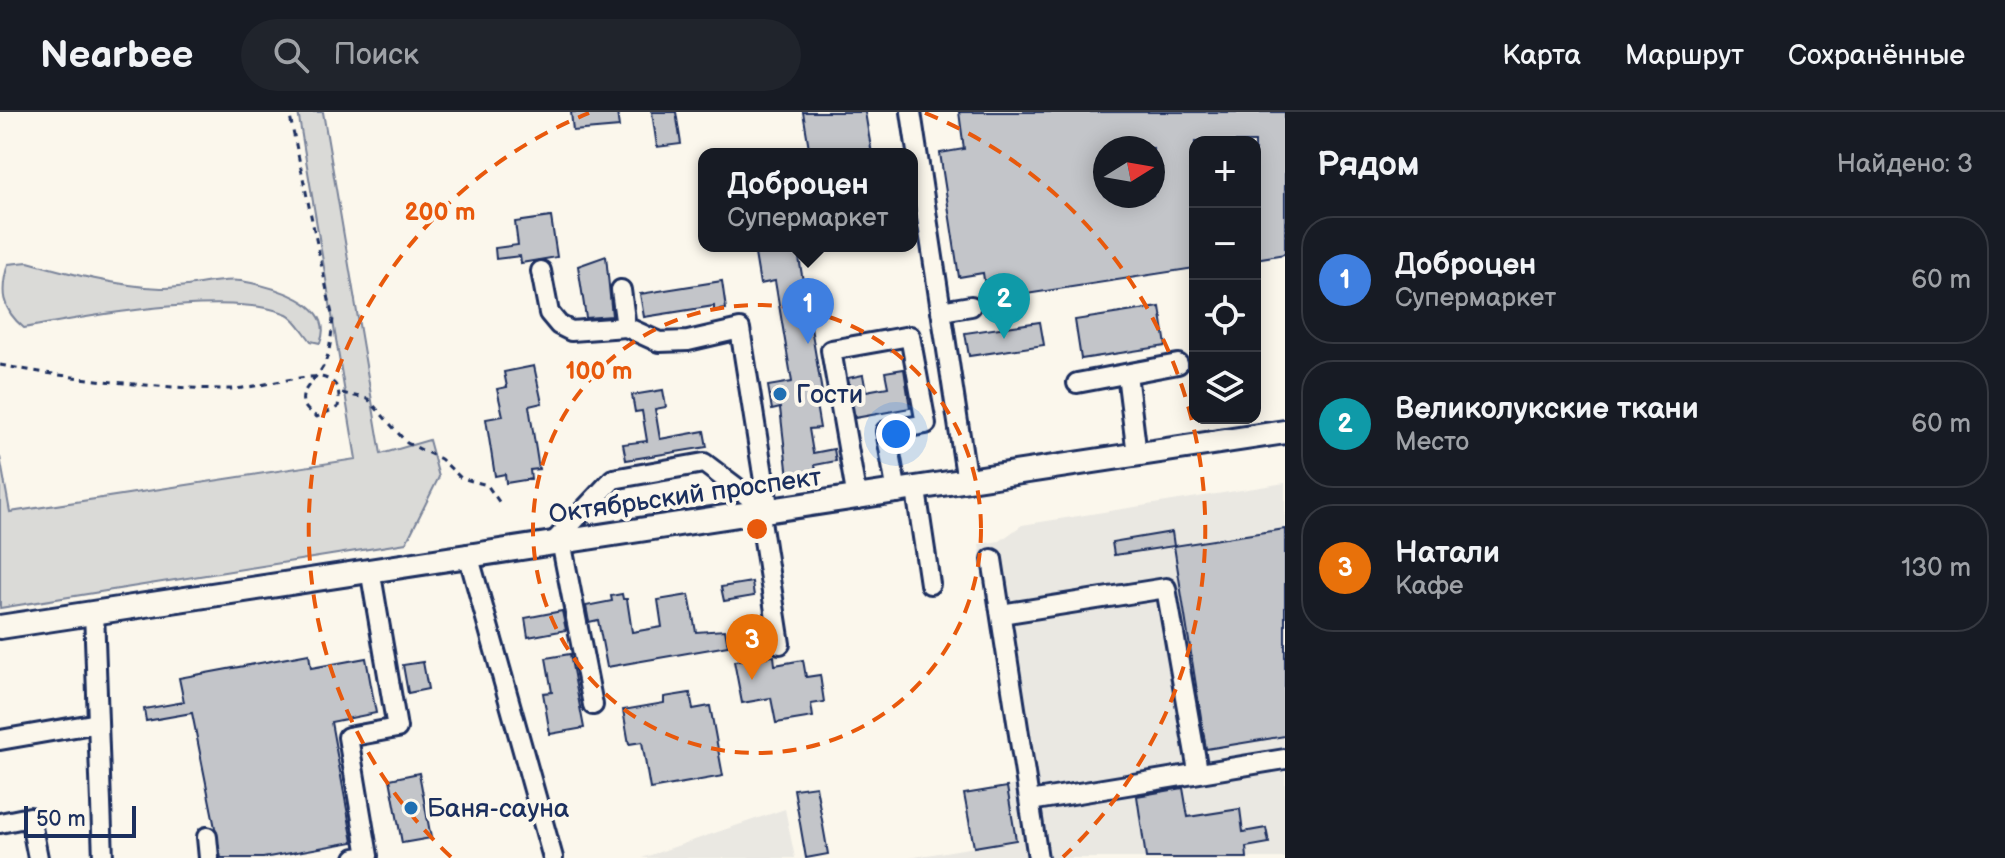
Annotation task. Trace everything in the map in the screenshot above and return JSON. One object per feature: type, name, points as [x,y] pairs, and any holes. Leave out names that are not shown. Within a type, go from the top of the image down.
[{"type":"main road","name":"Октябрьский проспект","points":[[0,627],[468,554],[907,492],[1285,432]]},
{"type":"street","points":[[911,112],[916,148]]},
{"type":"street","points":[[918,158],[967,482]]},
{"type":"street","points":[[541,271],[549,313],[559,325],[571,331],[626,327],[659,342],[688,341],[740,329],[780,644]]},
{"type":"street","points":[[621,290],[626,327]]},
{"type":"street","points":[[941,311],[971,306]]},
{"type":"street","points":[[857,499],[831,350],[910,336],[926,424],[886,431],[907,492],[930,584]]},
{"type":"street","points":[[1077,383],[1178,364]]},
{"type":"street","points":[[1127,374],[1137,455]]},
{"type":"street","points":[[593,705],[557,542],[613,479],[704,463],[765,513]]},
{"type":"street","points":[[468,554],[553,858]]},
{"type":"street","points":[[992,559],[1038,858]]},
{"type":"street","points":[[355,858],[368,856],[348,737],[397,728],[370,569]]},
{"type":"street","points":[[1001,614],[1166,588],[1198,771]]},
{"type":"street","points":[[94,612],[103,858]]},
{"type":"street","points":[[0,740],[98,723]]},
{"type":"street","points":[[1030,801],[1285,759]]},
{"type":"street","points":[[0,821],[30,817],[38,858]]},
{"type":"street","points":[[207,837],[209,858]]},
{"type":"path","points":[[0,365],[61,377],[230,389],[312,378],[322,377],[334,382],[340,393],[338,407],[317,417],[307,411],[304,401],[304,389],[312,378],[323,368],[330,347],[333,319],[289,112]]},
{"type":"path","points":[[340,393],[368,399],[407,443],[441,459],[461,478],[487,485],[500,503]]},
{"type":"shaded area","points":[[298,112],[323,112],[381,454],[429,440],[439,477],[406,543],[0,608],[0,457],[10,512],[356,459]]},
{"type":"shaded area","points":[[28,262],[94,279],[144,287],[171,288],[231,280],[268,287],[310,307],[319,317],[323,329],[320,343],[311,341],[287,314],[262,307],[230,304],[157,308],[24,328],[7,307],[3,291],[8,264]]},
{"type":"shaded area","points":[[1285,483],[1285,858],[909,858],[1016,840],[1007,787],[1014,785],[979,544],[1000,541],[1022,525]]},
{"type":"shaded area","points":[[785,809],[795,858],[642,858]]},
{"type":"building","points":[[571,112],[617,112],[619,127],[573,131]]},
{"type":"building","points":[[652,112],[676,112],[681,144],[657,147]]},
{"type":"building","points":[[803,112],[865,112],[871,148],[809,148]]},
{"type":"building","points":[[959,112],[1285,112],[1285,254],[1261,258],[1261,136],[1189,136],[1189,269],[987,300],[983,273],[959,277],[940,153],[964,149]]},
{"type":"building","points":[[551,217],[557,257],[521,263],[520,256],[496,259],[495,248],[518,245],[515,222]]},
{"type":"building","points":[[798,252],[822,392],[814,393],[820,428],[809,429],[813,453],[834,449],[836,461],[815,465],[818,481],[789,486],[780,408],[772,410],[768,386],[792,382],[775,281],[760,284],[755,254]]},
{"type":"building","points":[[606,256],[612,316],[586,318],[578,266]]},
{"type":"building","points":[[722,281],[726,309],[714,311],[714,306],[644,317],[640,294]]},
{"type":"building","points":[[1160,307],[1166,346],[1081,359],[1075,320]]},
{"type":"building","points":[[1040,322],[1044,345],[969,356],[965,333]]},
{"type":"building","points":[[534,366],[542,403],[529,406],[539,469],[530,470],[531,479],[506,483],[505,474],[495,476],[486,419],[503,416],[497,389],[507,387],[504,372]]},
{"type":"building","points":[[904,369],[910,408],[855,418],[848,378],[863,375],[866,391],[888,387],[885,372]]},
{"type":"building","points":[[663,390],[666,407],[655,409],[660,439],[704,431],[707,447],[626,460],[623,444],[647,441],[642,411],[635,412],[632,395]]},
{"type":"building","points":[[1285,529],[1285,736],[1206,749],[1174,546]]},
{"type":"building","points":[[1172,532],[1174,546],[1114,555],[1112,542]]},
{"type":"building","points":[[752,582],[754,596],[724,601],[721,587]]},
{"type":"building","points":[[622,594],[623,599],[627,599],[632,632],[662,627],[658,600],[689,595],[696,632],[725,630],[728,646],[607,667],[598,620],[589,622],[586,606],[612,601],[611,596]]},
{"type":"building","points":[[562,611],[566,630],[528,637],[525,618]]},
{"type":"building","points":[[309,654],[311,668],[366,658],[376,713],[331,722],[353,842],[263,858],[221,858],[192,713],[146,721],[144,709],[184,702],[179,678]]},
{"type":"building","points":[[570,654],[584,728],[550,734],[543,693],[552,692],[546,658]]},
{"type":"building","points":[[774,656],[775,665],[803,660],[806,677],[820,675],[824,702],[811,704],[813,717],[776,723],[771,698],[742,703],[734,661]]},
{"type":"building","points":[[423,662],[428,689],[408,693],[403,665]]},
{"type":"building","points":[[690,693],[693,709],[710,706],[723,776],[650,789],[642,742],[629,744],[623,710],[664,703],[664,697]]},
{"type":"building","name":"Баня-сауна","points":[[419,773],[431,838],[402,843],[390,779]]},
{"type":"building","points":[[816,786],[828,854],[806,858],[794,789]]},
{"type":"building","points":[[1007,787],[1016,840],[974,847],[964,794]]},
{"type":"building","points":[[1183,788],[1188,817],[1240,809],[1243,832],[1266,828],[1269,843],[1246,847],[1247,858],[1146,858],[1137,796]]},
{"type":"place","name":"Великолукские ткани","points":[[1004,339]]},
{"type":"place","name":"Доброцен","points":[[808,344]]},
{"type":"place","name":"Гости","points":[[780,394]]},
{"type":"place","name":"Натали","points":[[752,680]]},
{"type":"place","name":"Баня-сауна","points":[[411,808]]}]
